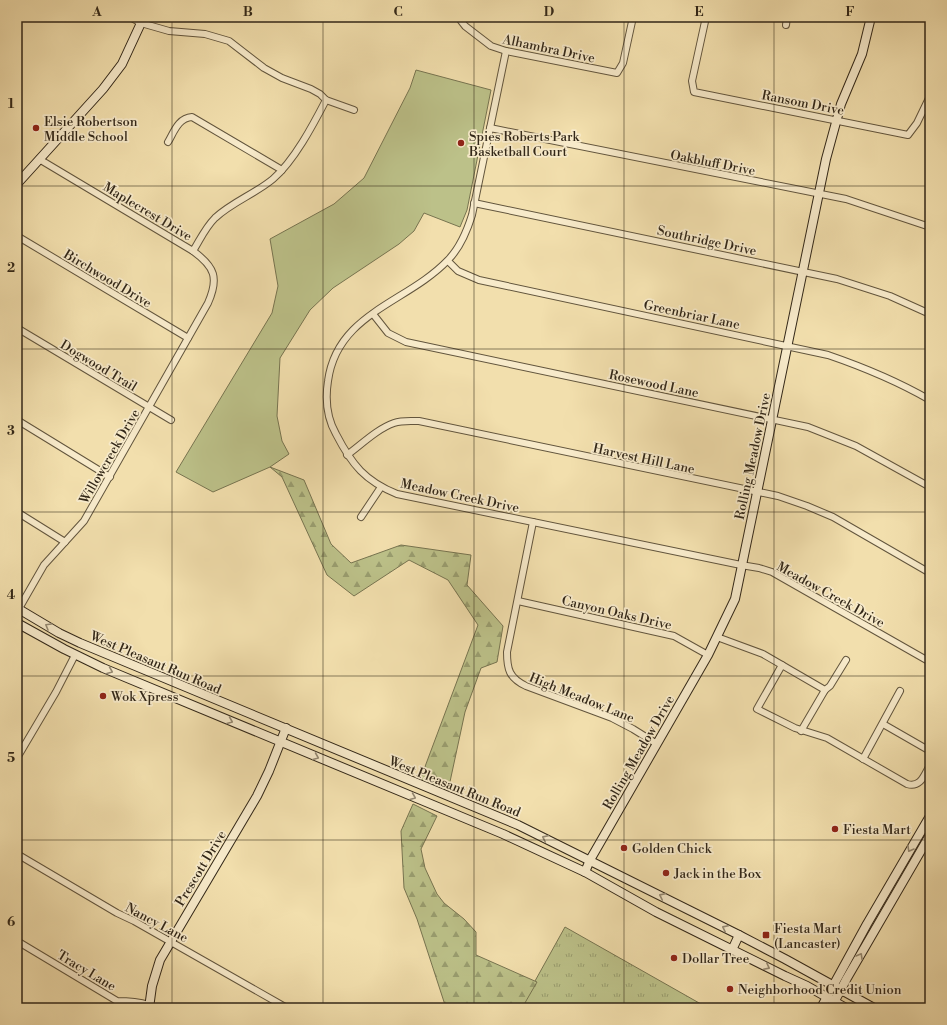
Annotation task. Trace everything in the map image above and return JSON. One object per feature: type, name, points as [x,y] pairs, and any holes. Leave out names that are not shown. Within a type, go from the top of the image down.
[{"type":"main road","name":"Rolling Meadow Drive","points":[[585,872],[590,860],[656,744],[708,656],[735,599],[826,159],[841,104],[862,54],[871,17]]},
{"type":"main road","points":[[17,184],[103,90],[122,64],[141,23]]},
{"type":"main road","name":"West Pleasant Run Road","points":[[18,610],[80,643],[518,825],[739,935],[874,1008]]},
{"type":"main road","name":"West Pleasant Run Road","points":[[17,623],[75,655],[104,668],[503,834],[585,872],[623,894],[827,997],[833,1005],[846,1008]]},
{"type":"main road","points":[[75,655],[80,643]]},
{"type":"main road","points":[[174,698],[179,685]]},
{"type":"main road","name":"Prescott Drive","points":[[149,1007],[152,986],[164,952],[257,796],[286,728]]},
{"type":"main road","points":[[376,782],[382,769]]},
{"type":"main road","points":[[821,1008],[873,913],[930,816]]},
{"type":"main road","points":[[833,1005],[930,835]]},
{"type":"main road","points":[[887,890],[896,894]]},
{"type":"main road","points":[[873,913],[882,918]]},
{"type":"main road","points":[[732,950],[739,935]]},
{"type":"street","points":[[130,17],[141,23],[169,31],[205,34],[229,41],[264,68],[282,78],[311,89],[320,94],[326,100],[354,110]]},
{"type":"street","name":"Alhambra Drive","points":[[458,17],[465,26],[491,46],[506,51],[617,73],[623,63],[633,17]]},
{"type":"street","name":"Ransom Drive","points":[[706,17],[692,81],[694,92],[908,135],[918,123],[930,96]]},
{"type":"street","points":[[786,25],[787,17]]},
{"type":"street","name":"Meadow Creek Drive","points":[[506,51],[469,225],[455,252],[448,261],[433,273],[353,329],[342,342],[336,353],[328,376],[326,393],[330,422],[347,454],[369,480],[397,494],[759,568],[772,572],[930,662]]},
{"type":"street","points":[[193,251],[206,228],[215,218],[273,179],[282,170],[291,159],[326,100]]},
{"type":"street","points":[[168,142],[179,123],[186,118],[192,117],[282,170]]},
{"type":"street","name":"Oakbluff Drive","points":[[490,128],[846,199],[930,227]]},
{"type":"street","name":"Maplecrest Drive","points":[[39,159],[203,258],[210,266],[213,274],[213,292],[208,303]]},
{"type":"street","name":"Southridge Drive","points":[[474,203],[837,279],[902,301],[930,314]]},
{"type":"street","name":"Birchwood Drive","points":[[17,236],[188,338]]},
{"type":"street","name":"Greenbriar Lane","points":[[448,261],[458,271],[479,280],[828,354],[901,384],[930,400]]},
{"type":"street","name":"Willowcreek Drive","points":[[18,610],[44,565],[84,521],[208,303]]},
{"type":"street","name":"Rosewood Lane","points":[[373,314],[388,333],[406,342],[808,427],[833,436],[874,455],[930,487]]},
{"type":"street","name":"Dogwood Trail","points":[[17,328],[170,420]]},
{"type":"street","points":[[17,420],[110,477]]},
{"type":"street","name":"Harvest Hill Lane","points":[[347,454],[394,422],[405,420],[419,421],[792,500],[833,517],[930,573]]},
{"type":"street","points":[[361,517],[381,487]]},
{"type":"street","points":[[17,512],[65,542]]},
{"type":"street","name":"High Meadow Lane","points":[[533,522],[507,652],[507,664],[512,676],[517,682],[612,718],[633,729],[656,744]]},
{"type":"street","name":"Canyon Oaks Drive","points":[[518,602],[674,636],[708,656]]},
{"type":"street","points":[[717,637],[763,654],[825,690]]},
{"type":"street","points":[[17,758],[53,697],[75,655]]},
{"type":"street","points":[[801,731],[825,690],[830,686],[846,660]]},
{"type":"street","points":[[782,665],[757,709],[801,731],[827,738],[907,784],[914,785],[920,782],[930,765]]},
{"type":"street","points":[[863,759],[900,691]]},
{"type":"street","points":[[883,724],[930,751]]},
{"type":"street","name":"Nancy Lane","points":[[17,854],[117,913],[171,941],[287,1008]]},
{"type":"street","name":"Tracy Lane","points":[[17,941],[118,1001],[130,1003],[138,1002],[149,1007]]},
{"type":"green space","points":[[416,70],[491,90],[467,210],[460,227],[424,213],[414,231],[399,244],[333,288],[310,310],[280,358],[277,416],[282,441],[289,454],[270,467],[213,492],[176,472],[272,313],[278,286],[270,239],[334,204],[364,178],[410,88]]},
{"type":"green space","points":[[270,467],[304,480],[331,544],[351,563],[401,545],[471,555],[467,585],[503,626],[497,662],[481,668],[465,712],[448,791],[420,780],[478,625],[448,580],[409,560],[354,596],[327,575],[282,477]]},
{"type":"green space","points":[[413,804],[437,816],[421,849],[425,868],[437,894],[444,903],[464,919],[476,932],[476,955],[537,982],[522,1008],[446,1008],[417,919],[404,888],[401,831]]},
{"type":"green space","points":[[565,927],[708,1008],[520,1008]]},
{"type":"place","name":"Elsie Robertson Middle School","points":[[36,128]]},
{"type":"place","name":"Spies Roberts Park Basketball Court","points":[[461,143]]},
{"type":"place","name":"Wok Xpress","points":[[103,696]]},
{"type":"place","name":"Fiesta Mart","points":[[835,829]]},
{"type":"place","name":"Golden Chick","points":[[624,848]]},
{"type":"place","name":"Jack in the Box","points":[[666,873]]},
{"type":"place","name":"Fiesta Mart (Lancaster)","points":[[766,935]]},
{"type":"place","name":"Dollar Tree","points":[[674,958]]},
{"type":"place","name":"Neighborhood Credit Union","points":[[730,989]]}]
